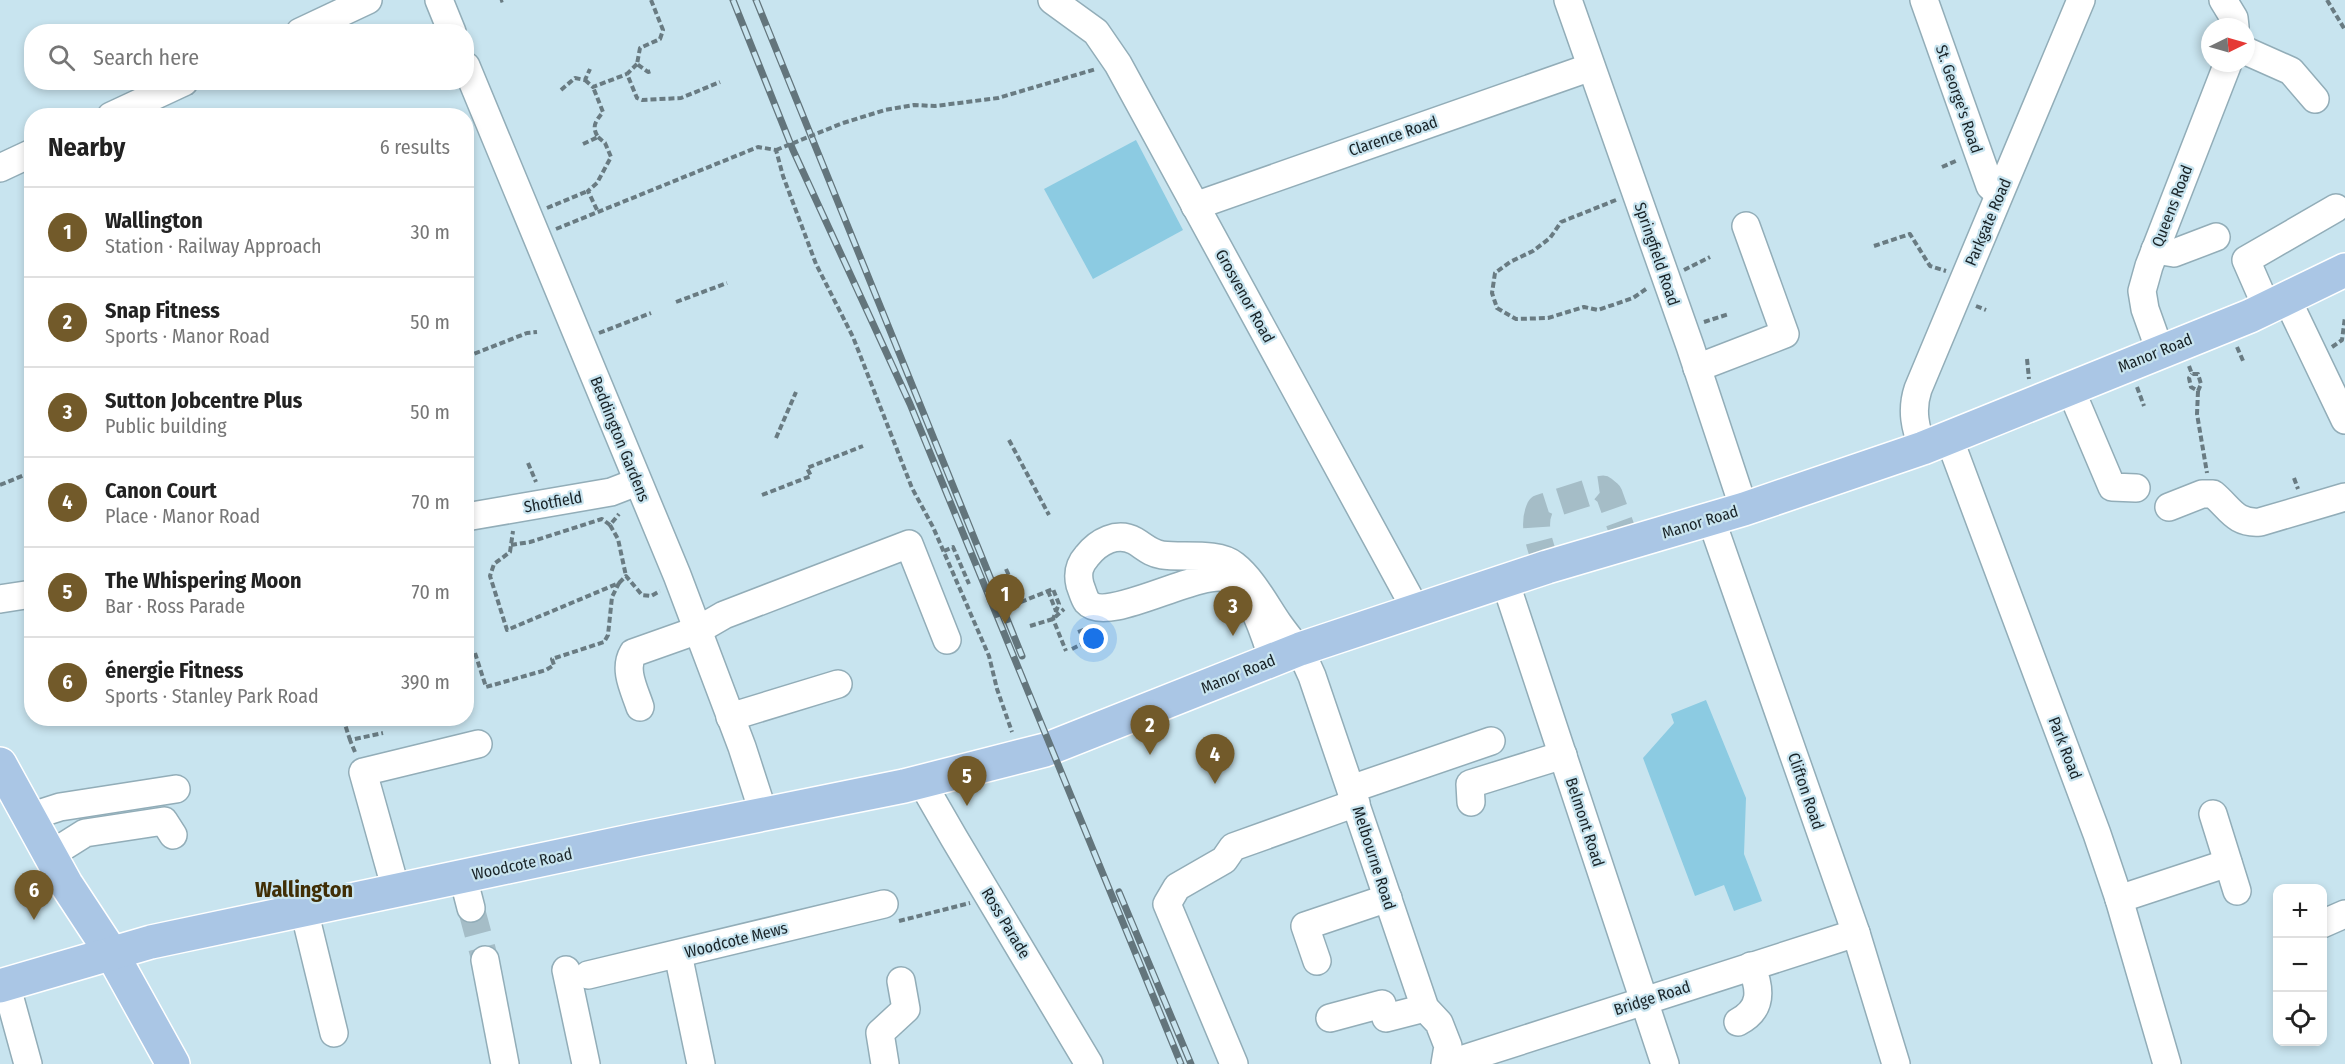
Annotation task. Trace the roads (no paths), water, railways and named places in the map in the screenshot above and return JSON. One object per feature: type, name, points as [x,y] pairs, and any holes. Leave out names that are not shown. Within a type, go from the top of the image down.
[{"type":"main road","name":"Manor Road","points":[[1045,750],[1287,655],[1416,610],[1744,509],[1936,443],[2277,304],[2345,270]]},
{"type":"main road","name":"Woodcote Road","points":[[3,985],[151,942],[924,781],[1045,750]]},
{"type":"main road","points":[[0,764],[50,855],[88,920],[112,954],[173,1064]]},
{"type":"street","points":[[317,24],[368,0]]},
{"type":"street","points":[[439,0],[449,24]]},
{"type":"street","name":"Grosvenor Road","points":[[1052,0],[1096,32],[1117,62],[1416,610]]},
{"type":"street","name":"Springfield Road","points":[[1568,0],[1744,509]]},
{"type":"street","name":"St. George's Road","points":[[1924,0],[1990,186],[2000,194]]},
{"type":"street","name":"Parkgate Road","points":[[1936,443],[1915,423],[1915,396],[2081,0]]},
{"type":"street","points":[[2223,0],[2234,18]]},
{"type":"street","points":[[2255,55],[2291,71],[2315,99]]},
{"type":"street","name":"Clarence Road","points":[[1195,206],[1592,67]]},
{"type":"street","name":"Queens Road","points":[[2169,347],[2145,309],[2142,291],[2155,250],[2224,72]]},
{"type":"street","name":"Beddington Gardens","points":[[474,85],[677,575],[742,747],[764,815]]},
{"type":"street","points":[[128,108],[167,90]]},
{"type":"street","points":[[0,168],[24,157]]},
{"type":"street","points":[[2337,208],[2246,260],[2316,359],[2345,420]]},
{"type":"street","points":[[1697,368],[1785,334],[1746,226]]},
{"type":"street","points":[[2155,250],[2174,253],[2216,237]]},
{"type":"street","points":[[2070,388],[2112,488],[2136,488]]},
{"type":"street","name":"Park Road","points":[[1936,443],[2002,574],[2119,899],[2167,1064]]},
{"type":"street","name":"Shotfield","points":[[474,516],[611,492],[637,482]]},
{"type":"street","points":[[2169,507],[2202,495],[2213,495],[2233,514],[2249,523],[2260,522],[2345,497]]},
{"type":"street","name":"Clifton Road","points":[[1711,519],[1856,933],[1896,1064]]},
{"type":"street","points":[[1117,537],[1135,541],[1148,552],[1222,559],[1233,563],[1250,582],[1281,628],[1287,655],[1236,584],[1227,578],[1201,581],[1104,609],[1094,606],[1086,599],[1078,574],[1080,564],[1100,543],[1117,537]]},
{"type":"street","points":[[640,708],[629,672],[629,660],[633,654],[698,630],[724,615],[909,544],[947,640]]},
{"type":"street","name":"Belmont Road","points":[[1505,581],[1665,1064]]},
{"type":"street","points":[[0,599],[24,595]]},
{"type":"street","name":"Melbourne Road","points":[[1287,655],[1312,676],[1425,1009],[1439,1023],[1448,1046],[1447,1064]]},
{"type":"street","points":[[730,717],[838,684]]},
{"type":"street","points":[[1234,1064],[1167,904],[1177,887],[1224,860],[1233,847],[1491,741]]},
{"type":"street","points":[[396,890],[363,772],[478,744]]},
{"type":"street","points":[[1471,802],[1470,784],[1563,755]]},
{"type":"street","name":"Ross Parade","points":[[924,781],[928,793],[954,838],[1089,1064]]},
{"type":"street","points":[[29,817],[60,807],[176,789]]},
{"type":"street","points":[[2213,814],[2236,891]]},
{"type":"street","points":[[50,855],[85,833],[112,828],[164,821],[173,835]]},
{"type":"street","points":[[2119,899],[2228,863]]},
{"type":"street","points":[[463,877],[471,908]]},
{"type":"street","points":[[1317,961],[1305,926],[1388,898]]},
{"type":"street","name":"Woodcote Mews","points":[[586,1064],[577,972],[678,954],[890,908]]},
{"type":"street","points":[[304,910],[334,1033]]},
{"type":"street","points":[[2327,922],[2345,915]]},
{"type":"street","name":"Bridge Road","points":[[1447,1064],[1856,933]]},
{"type":"street","points":[[678,954],[701,1064]]},
{"type":"street","points":[[485,960],[505,1064]]},
{"type":"street","points":[[1738,1022],[1752,1012],[1758,1002],[1757,979],[1751,966]]},
{"type":"street","points":[[885,1064],[880,1033],[906,1009],[901,981]]},
{"type":"street","points":[[3,985],[28,1064]]},
{"type":"street","points":[[1330,1018],[1382,1004],[1386,1018],[1425,1009]]},
{"type":"tunnel","points":[[1547,567],[1537,530],[1540,508],[1596,490],[1603,489],[1609,494],[1627,544]]},
{"type":"tunnel","points":[[471,908],[485,960]]},
{"type":"railway","points":[[733,0],[793,150],[910,404],[1181,1064]]},
{"type":"railway","points":[[756,0],[1022,656]]},
{"type":"railway","points":[[1119,892],[1191,1064]]},
{"type":"place","name":"Wallington","points":[[1005,624]]},
{"type":"place","name":"Sutton Jobcentre Plus","points":[[1233,636]]},
{"type":"place","name":"Snap Fitness","points":[[1150,755]]},
{"type":"place","name":"Canon Court","points":[[1215,784]]},
{"type":"place","name":"The Whispering Moon","points":[[967,806]]},
{"type":"place","name":"énergie Fitness","points":[[34,920]]},
{"type":"district","name":"Wallington","points":[[304,889]]}]
